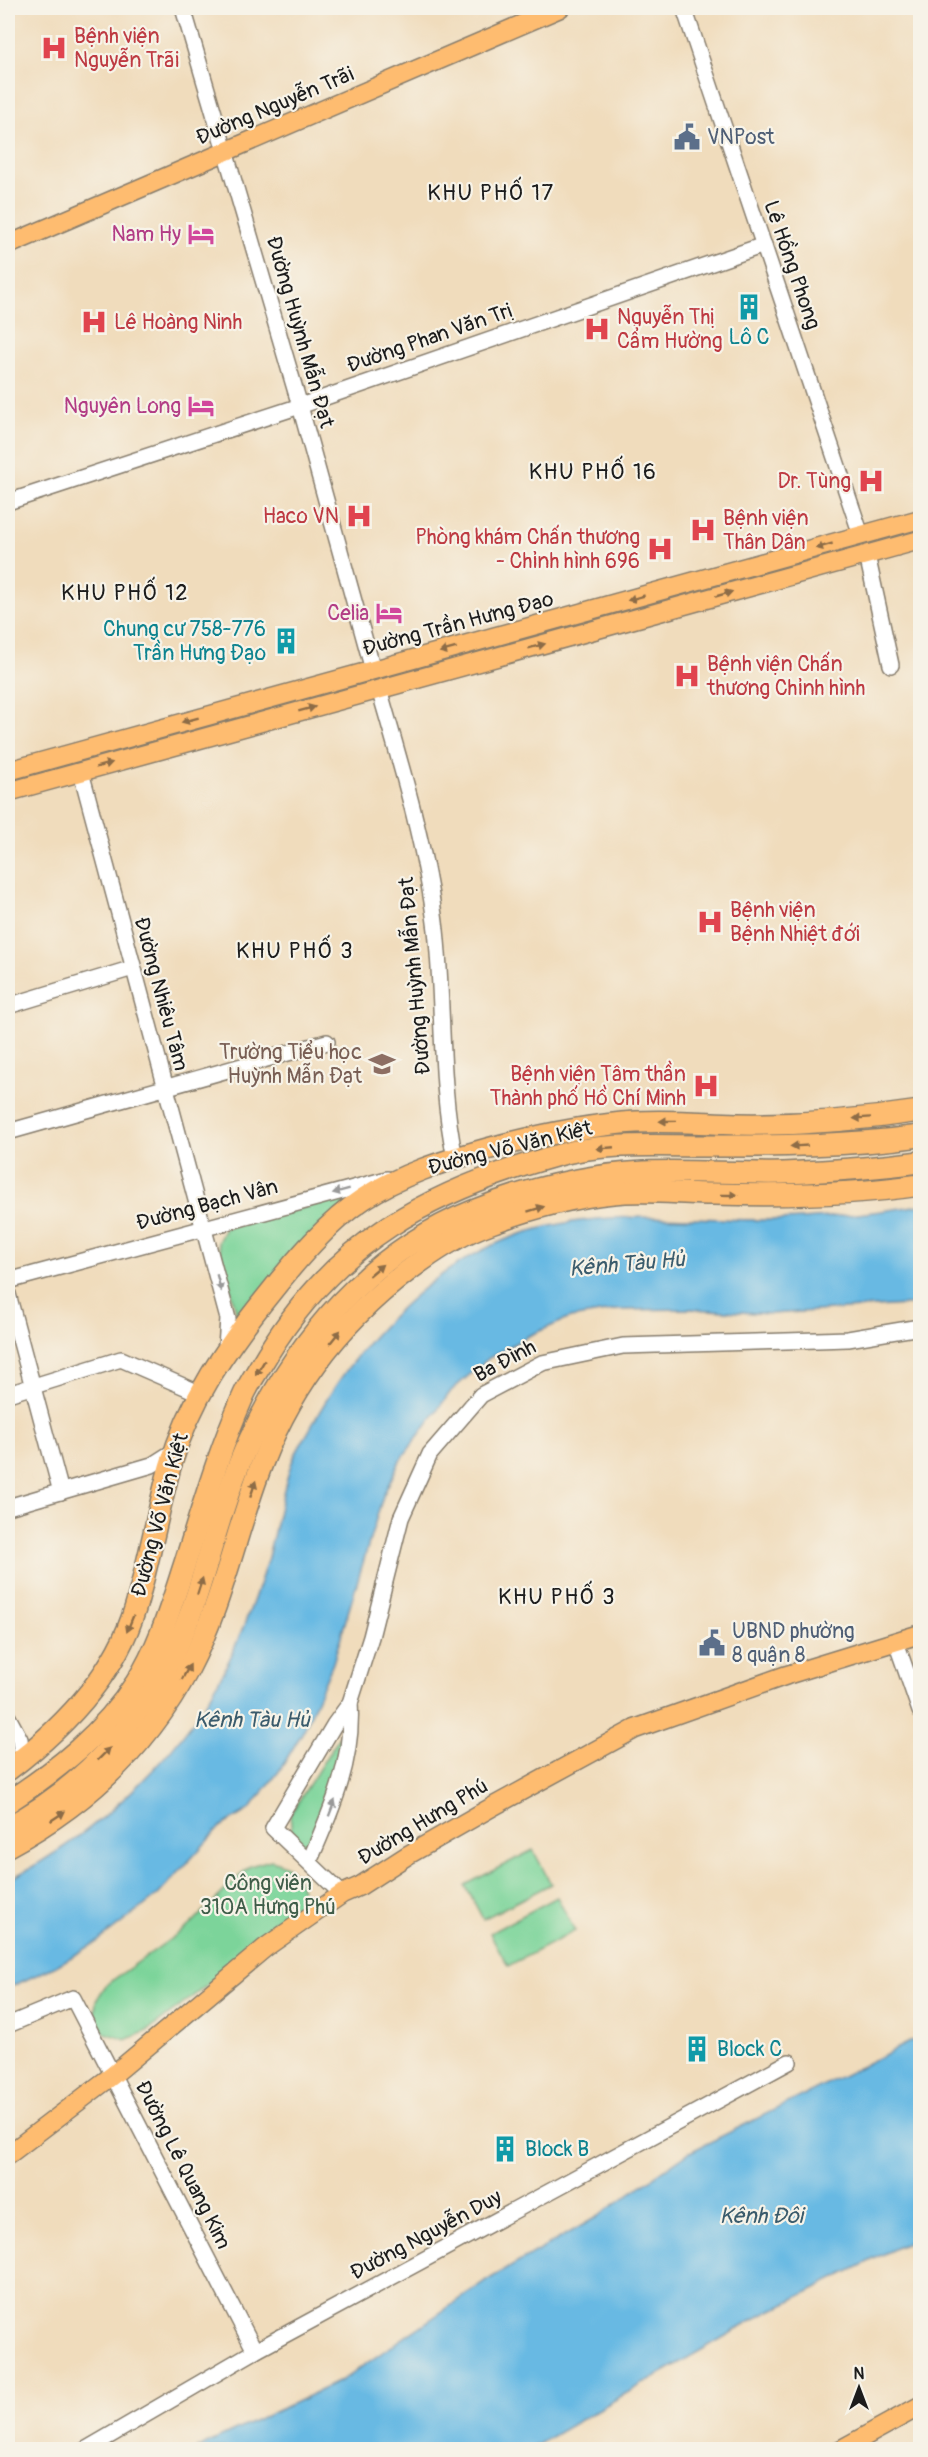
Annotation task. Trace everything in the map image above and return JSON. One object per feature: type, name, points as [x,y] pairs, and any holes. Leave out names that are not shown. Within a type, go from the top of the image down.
[{"type":"highway","name":"Đường Võ Văn Kiệt","points":[[21,1754],[94,1686],[123,1641],[139,1596],[159,1472],[174,1451],[199,1393],[225,1353],[280,1280],[333,1223],[363,1199],[418,1171],[455,1158],[543,1135],[607,1124],[675,1121],[772,1123],[883,1116],[921,1111]]},
{"type":"highway","name":"Đường Võ Văn Kiệt","points":[[8,1802],[45,1777],[90,1740],[136,1682],[170,1611],[218,1459],[243,1396],[298,1309],[318,1284],[361,1245],[463,1187],[558,1155],[599,1148],[784,1146],[921,1136]]},
{"type":"highway","points":[[455,1158],[463,1187],[476,1219]]},
{"type":"highway","points":[[8,1846],[80,1801],[110,1774],[169,1701],[189,1668],[213,1613],[262,1462],[274,1434],[301,1384],[321,1354],[340,1331],[383,1288],[444,1245],[476,1219],[534,1190],[606,1175],[645,1172],[849,1170],[921,1162]]},
{"type":"highway","points":[[8,1827],[78,1778],[109,1749],[154,1690],[190,1614],[249,1441],[295,1360],[324,1318],[380,1265],[438,1228],[614,1192],[796,1194],[921,1185]]},
{"type":"main road","name":"Đường Nguyễn Trãi","points":[[8,245],[560,8]]},
{"type":"main road","name":"Đường Trần Hưng Đạo","points":[[8,771],[921,519]]},
{"type":"main road","points":[[861,535],[867,555]]},
{"type":"main road","name":"Đường Trần Hưng Đạo","points":[[8,792],[921,540]]},
{"type":"main road","points":[[589,612],[594,630]]},
{"type":"main road","points":[[505,635],[509,654]]},
{"type":"main road","points":[[373,670],[379,689]]},
{"type":"main road","points":[[246,705],[251,724]]},
{"type":"main road","points":[[76,752],[81,772]]},
{"type":"main road","name":"Đường Hưng Phú","points":[[8,2155],[113,2074],[266,1947],[342,1894],[360,1886],[408,1855],[492,1807],[634,1729],[787,1675],[921,1634]]},
{"type":"main road","points":[[840,2450],[921,2406]]},
{"type":"street","name":"Đường Huỳnh Mẫn Đạt","points":[[183,8],[300,406],[373,670]]},
{"type":"street","name":"Lê Hồng Phong","points":[[684,8],[861,535]]},
{"type":"street","name":"Đường Phan Văn Trị","points":[[8,502],[300,406],[764,245]]},
{"type":"street","points":[[867,555],[891,665]]},
{"type":"street","name":"Đường Huỳnh Mẫn Đạt","points":[[379,689],[426,864],[436,931],[449,1124],[455,1158]]},
{"type":"street","name":"Đường Nhiêu Tâm","points":[[81,772],[228,1319],[225,1353]]},
{"type":"street","points":[[8,1006],[133,968]]},
{"type":"street","points":[[8,1131],[327,1042]]},
{"type":"street","name":"Đường Bạch Vân","points":[[8,1281],[418,1171]]},
{"type":"street","points":[[8,1294],[61,1492]]},
{"type":"street","name":"Ba Đình","points":[[350,1703],[334,1725],[273,1828],[309,1862],[342,1782],[350,1743],[350,1703],[371,1637],[401,1518],[430,1454],[481,1395],[542,1363],[622,1346],[848,1339],[921,1327]]},
{"type":"street","points":[[8,1394],[121,1359],[199,1393]]},
{"type":"street","points":[[8,1508],[61,1492],[159,1472]]},
{"type":"street","points":[[896,1642],[921,1711]]},
{"type":"street","points":[[8,1717],[21,1754]]},
{"type":"street","points":[[309,1862],[342,1894]]},
{"type":"street","name":"Đường Lê Quang Kim","points":[[8,2025],[74,1998],[255,2351]]},
{"type":"street","name":"Đường Nguyễn Duy","points":[[86,2450],[255,2351],[789,2062]]},
{"type":"green space","points":[[355,1194],[239,1323],[218,1242],[225,1228]]},
{"type":"green space","points":[[339,1737],[343,1741],[324,1805],[309,1846],[303,1848],[292,1835],[290,1815]]},
{"type":"green space","points":[[533,1850],[551,1884],[483,1919],[465,1885]]},
{"type":"green space","name":"Công viên 310A Hưng Phú","points":[[271,1860],[289,1868],[300,1882],[302,1899],[295,1918],[149,2030],[126,2040],[105,2033],[97,2025],[96,2001],[106,1985],[190,1925],[250,1866]]},
{"type":"green space","points":[[557,1897],[575,1931],[508,1966],[490,1933]]},
{"type":"water","name":"Kênh Tàu Hủ","points":[[920,1205],[920,1304],[771,1314],[693,1309],[618,1310],[570,1318],[528,1336],[489,1358],[451,1391],[400,1461],[383,1496],[333,1663],[304,1730],[280,1770],[250,1809],[220,1827],[158,1895],[97,1942],[56,1966],[8,1988],[8,1880],[74,1839],[107,1814],[138,1786],[192,1723],[214,1690],[231,1656],[255,1597],[267,1561],[292,1462],[328,1398],[348,1368],[396,1312],[453,1267],[485,1249],[518,1235],[550,1226],[614,1218],[646,1217],[794,1219],[884,1211]]},
{"type":"water","name":"Kênh Đôi","points":[[920,2037],[920,2236],[762,2315],[530,2449],[196,2449],[342,2380],[491,2278],[595,2218],[688,2153]]},
{"type":"place","name":"Bệnh viện Nguyễn Trãi","points":[[54,48]]},
{"type":"place","name":"VNPost","points":[[687,137]]},
{"type":"place","name":"Nam Hy","points":[[201,234]]},
{"type":"place","name":"Lô C","points":[[749,307]]},
{"type":"place","name":"Lê Hoàng Ninh","points":[[94,322]]},
{"type":"place","name":"Nguyễn Thị Cẩm Hường","points":[[597,329]]},
{"type":"place","name":"Nguyên Long","points":[[201,406]]},
{"type":"place","name":"Dr. Tùng","points":[[871,481]]},
{"type":"place","name":"Haco VN","points":[[359,516]]},
{"type":"place","name":"Bệnh viện Thân Dân","points":[[703,530]]},
{"type":"place","name":"Phòng khám Chấn thương - Chỉnh hình 696","points":[[660,549]]},
{"type":"place","name":"Celia","points":[[389,613]]},
{"type":"place","name":"Chung cư 758-776 Trần Hưng Đạo","points":[[286,641]]},
{"type":"place","name":"Bệnh viện Chấn thương Chỉnh hình","points":[[687,676]]},
{"type":"place","name":"Bệnh viện Bệnh Nhiệt đới","points":[[710,922]]},
{"type":"place","name":"Trường Tiểu học Huỳnh Mẫn Đạt","points":[[382,1064]]},
{"type":"place","name":"Bệnh viện Tâm thần Thành phố Hồ Chí Minh","points":[[706,1086]]},
{"type":"place","name":"UBND phường 8 quận 8","points":[[712,1643]]},
{"type":"place","name":"Block C","points":[[697,2049]]},
{"type":"place","name":"Block B","points":[[505,2149]]},
{"type":"district","name":"KHU PHỐ 17","points":[[491,193]]},
{"type":"district","name":"KHU PHỐ 16","points":[[593,472]]},
{"type":"district","name":"KHU PHỐ 12","points":[[125,593]]},
{"type":"district","name":"KHU PHỐ 3","points":[[295,951]]},
{"type":"district","name":"KHU PHỐ 3","points":[[557,1597]]}]
